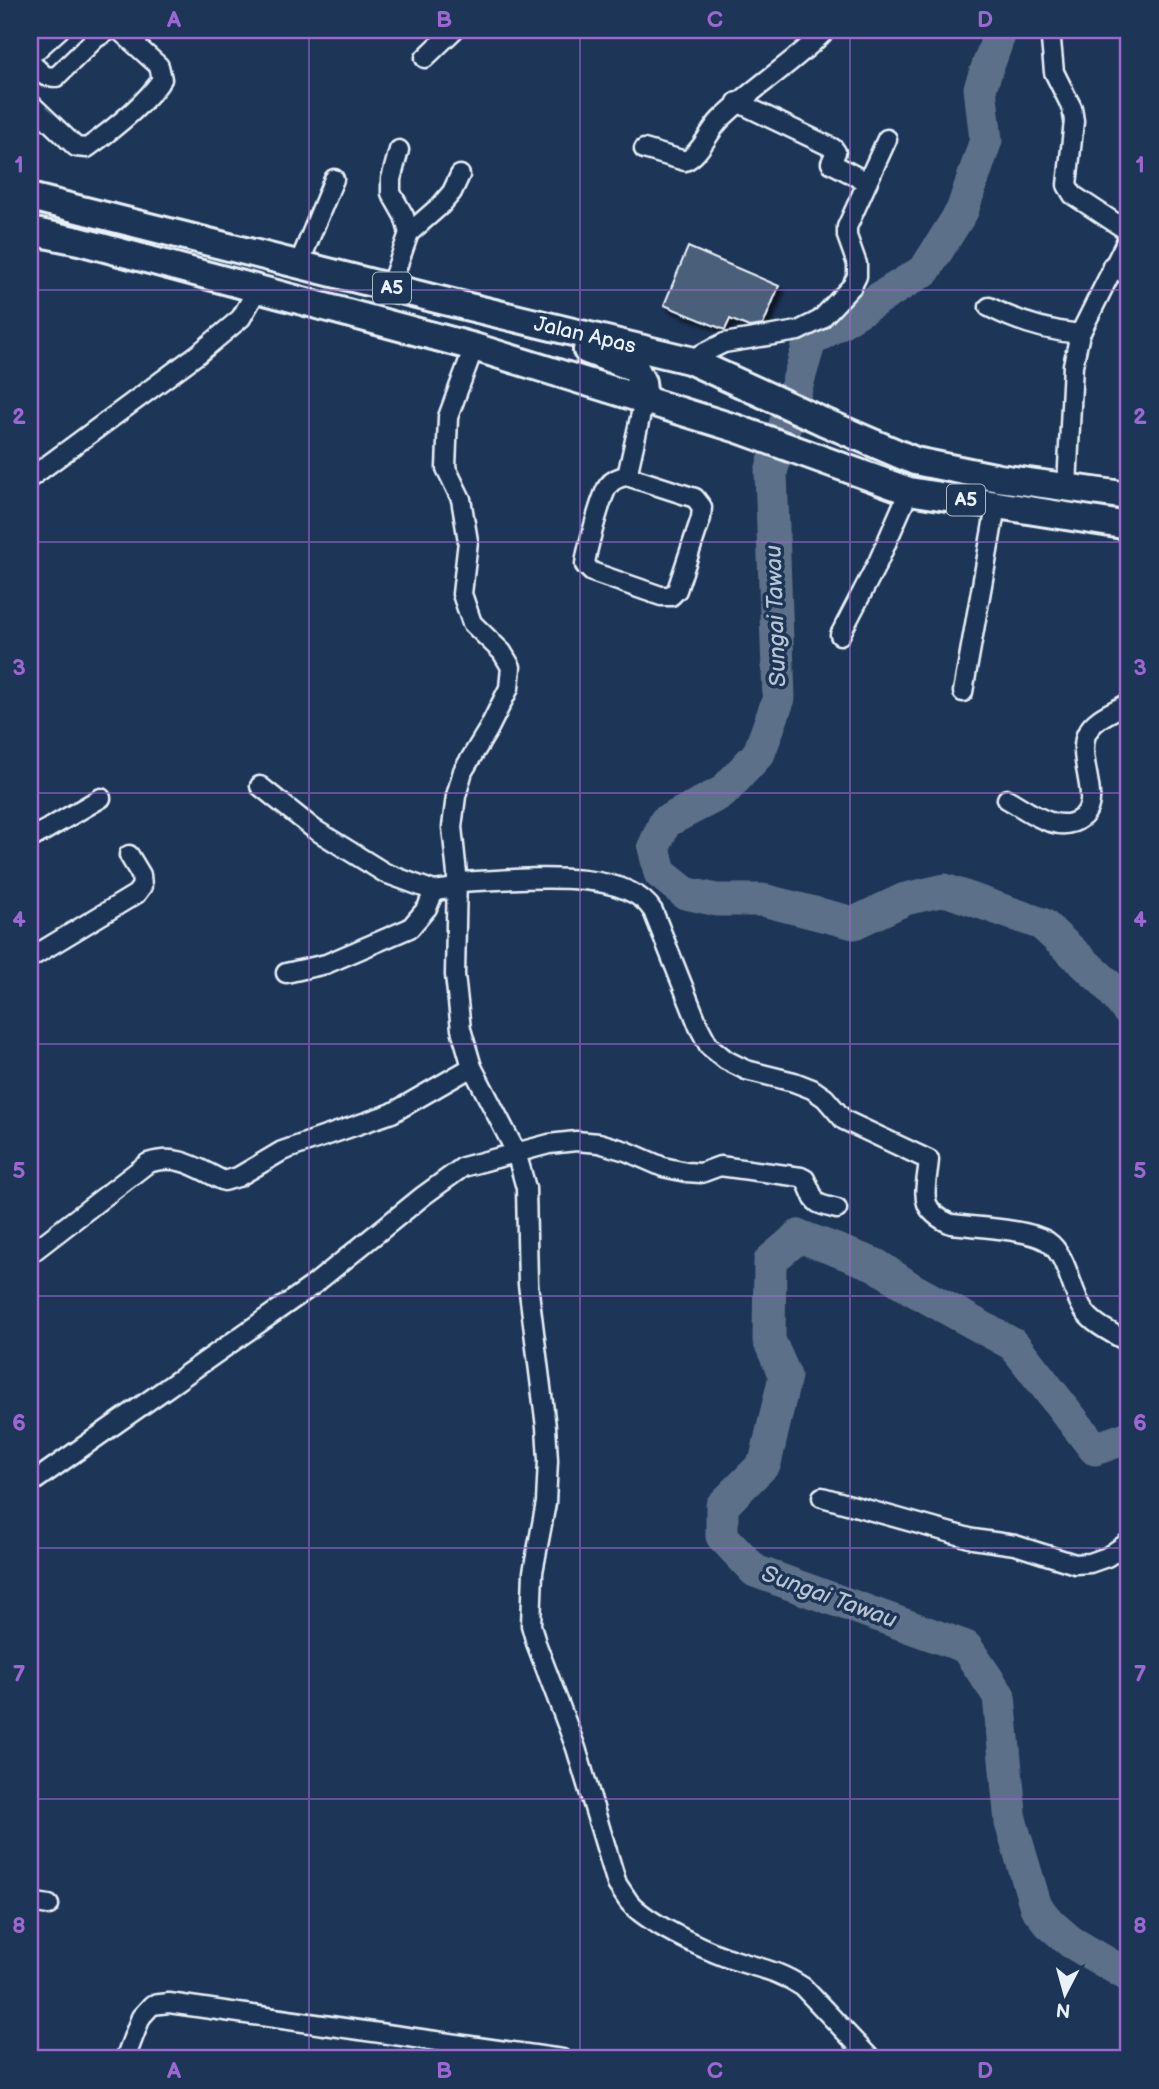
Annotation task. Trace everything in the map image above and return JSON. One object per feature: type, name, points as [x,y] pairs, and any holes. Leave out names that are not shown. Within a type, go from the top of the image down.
[{"type":"highway","name":"Jalan Apas","points":[[30,197],[689,360],[915,461],[999,478],[1129,496]]},
{"type":"highway","name":"Jalan Apas","points":[[30,231],[79,241],[474,347],[738,429],[909,491],[1129,525]]},
{"type":"highway","points":[[559,329],[564,338],[572,343],[635,368],[642,382],[644,400]]},
{"type":"highway","points":[[1067,487],[1070,495],[1081,506],[1129,525]]},
{"type":"street","points":[[30,56],[59,30]]},
{"type":"street","points":[[30,62],[45,76],[56,77],[96,38],[110,30]]},
{"type":"street","points":[[30,103],[76,147],[87,148],[98,141],[154,90],[162,79],[159,66],[118,30]]},
{"type":"street","points":[[425,58],[454,30]]},
{"type":"street","points":[[644,149],[685,161],[692,158],[713,127],[737,102],[826,30]]},
{"type":"street","points":[[1050,30],[1054,72],[1072,108],[1074,121],[1068,185],[1073,195],[1129,234],[1080,334],[1073,365],[1067,487]]},
{"type":"street","points":[[737,102],[833,148],[836,152],[831,163],[867,182]]},
{"type":"street","points":[[689,360],[724,343],[798,331],[820,320],[852,286],[857,276],[857,264],[847,236],[847,227],[887,139]]},
{"type":"street","points":[[399,150],[391,179],[391,193],[404,216],[409,233]]},
{"type":"street","points":[[390,287],[409,233],[441,205],[452,192],[460,175]]},
{"type":"street","points":[[299,264],[334,179]]},
{"type":"street","points":[[1112,266],[1129,275]]},
{"type":"street","points":[[30,478],[198,354],[241,318],[258,288]]},
{"type":"street","points":[[989,307],[1014,319],[1051,331],[1080,334]]},
{"type":"street","points":[[474,347],[448,418],[446,468],[461,499],[468,541],[462,594],[472,623],[502,652],[511,667],[509,688],[463,771],[456,796],[452,827],[457,885],[455,975],[461,1029],[472,1067],[516,1152],[526,1188],[528,1284],[548,1460],[546,1503],[533,1572],[531,1625],[576,1748],[617,1884],[630,1903],[667,1929],[728,1958],[778,1972],[803,1987],[871,2059]]},
{"type":"street","points":[[627,476],[644,400]]},
{"type":"street","points":[[627,476],[695,498],[702,507],[701,518],[677,590],[671,596],[661,596],[592,572],[585,565],[586,553],[607,486],[617,478],[627,476]]},
{"type":"street","points":[[840,635],[878,562],[909,491]]},
{"type":"street","points":[[963,692],[996,506]]},
{"type":"street","points":[[1007,799],[1043,820],[1058,825],[1078,821],[1087,813],[1091,797],[1085,764],[1085,736],[1094,722],[1129,703]]},
{"type":"street","points":[[260,786],[314,829],[385,873],[434,891],[457,885],[582,878],[621,886],[647,900],[709,1046],[726,1060],[746,1070],[811,1089],[825,1098],[844,1120],[929,1160],[926,1204],[930,1212],[940,1219],[951,1224],[1028,1234],[1045,1240],[1059,1254],[1084,1311],[1091,1319],[1129,1343]]},
{"type":"street","points":[[30,839],[101,798]]},
{"type":"street","points":[[30,958],[136,894],[142,886],[141,875],[129,855]]},
{"type":"street","points":[[286,973],[326,964],[410,928],[427,908],[434,891]]},
{"type":"street","points":[[30,1254],[148,1163],[162,1158],[178,1159],[224,1181],[239,1177],[282,1151],[392,1113],[472,1067]]},
{"type":"street","points":[[30,1484],[312,1286],[463,1167],[563,1142],[599,1143],[686,1172],[701,1173],[720,1166],[801,1177],[805,1179],[812,1199],[817,1204],[838,1209]]},
{"type":"street","points":[[822,1497],[973,1539],[1015,1545],[1075,1564],[1090,1563],[1107,1557],[1129,1542]]},
{"type":"street","points":[[30,1902],[50,1905]]},
{"type":"street","points":[[125,2059],[141,2017],[152,2005],[169,2003],[562,2059]]},
{"type":"building","points":[[688,247],[779,286],[763,325],[749,327],[730,319],[725,330],[664,305]]},
{"type":"waterway","name":"Sungai Tawau","points":[[1001,30],[980,88],[986,140],[962,211],[925,270],[810,341],[771,472],[779,698],[759,753],[723,792],[665,822],[654,847],[660,873],[685,893],[717,900],[763,900],[854,923],[905,899],[945,890],[1042,924],[1106,983],[1129,1012]]},
{"type":"waterway","name":"Sungai Tawau","points":[[1129,1437],[1095,1449],[1014,1345],[912,1289],[876,1265],[799,1236],[770,1261],[769,1340],[785,1376],[765,1463],[722,1506],[722,1536],[755,1571],[966,1647],[999,1696],[1011,1823],[1036,1907],[1050,1924],[1071,1942],[1129,1976]]}]
